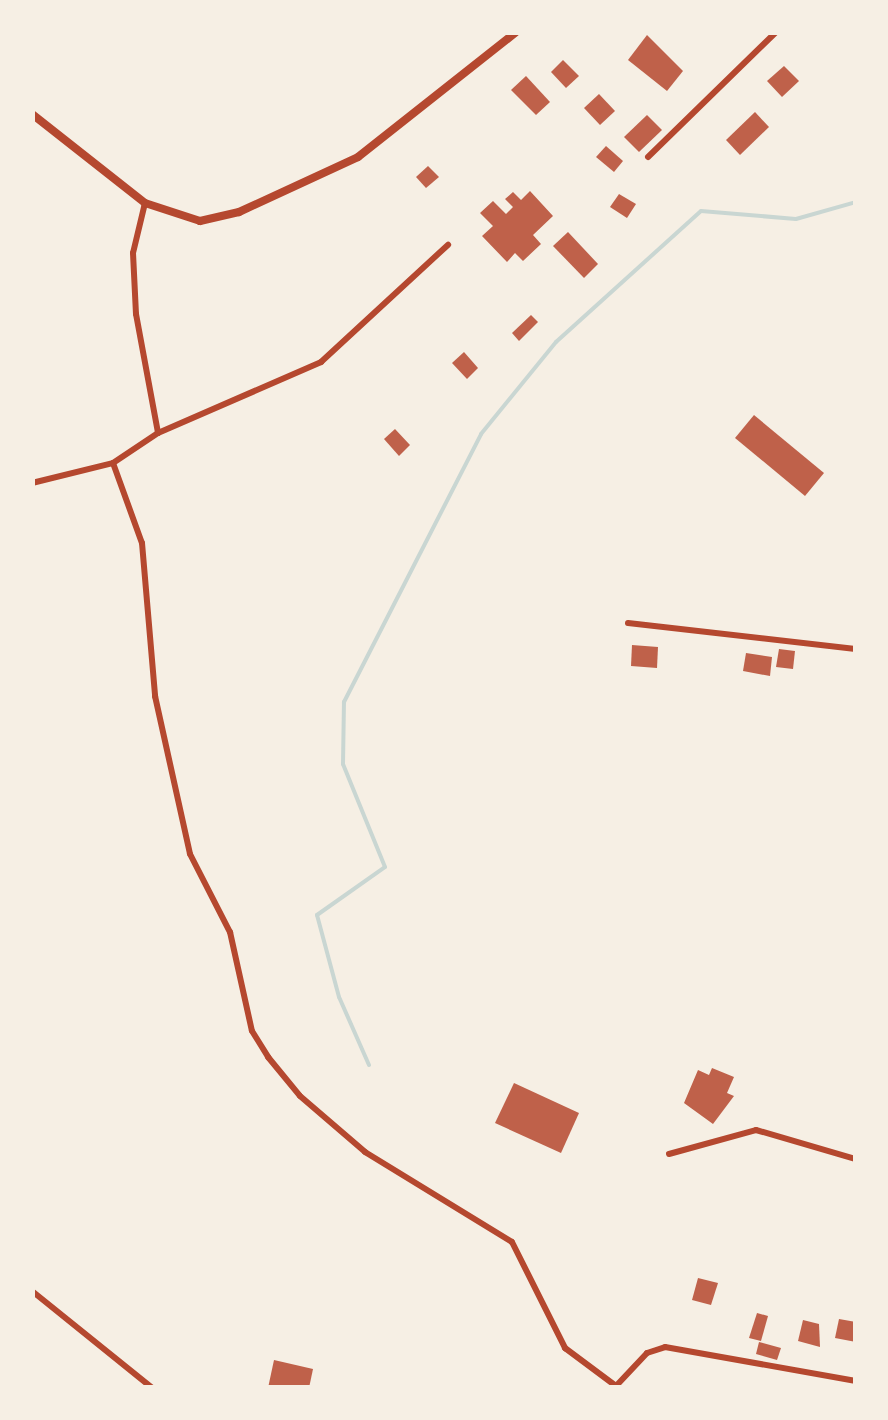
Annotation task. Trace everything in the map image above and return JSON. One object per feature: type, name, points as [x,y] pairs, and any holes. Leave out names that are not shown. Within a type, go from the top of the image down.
[{"type":"street","points":[[32,114],[145,204],[200,221],[239,212],[358,157],[516,32]]},
{"type":"street","points":[[648,158],[776,32]]},
{"type":"street","points":[[145,204],[133,254],[136,314],[158,433]]},
{"type":"street","points":[[32,483],[113,464],[158,433],[321,362],[448,246]]},
{"type":"street","points":[[113,464],[142,543],[155,696],[190,854],[230,932],[252,1031],[300,1096],[366,1152],[512,1242],[565,1348],[616,1387],[647,1353],[665,1347],[856,1381]]},
{"type":"street","points":[[628,624],[856,649]]},
{"type":"street","points":[[668,1154],[756,1130],[856,1160]]},
{"type":"street","points":[[32,1291],[152,1388]]},
{"type":"building","points":[[647,35],[683,71],[667,91],[628,60]]},
{"type":"building","points":[[563,60],[579,76],[566,88],[551,72]]},
{"type":"building","points":[[784,66],[799,81],[782,97],[767,81]]},
{"type":"building","points":[[526,76],[550,102],[536,115],[511,90]]},
{"type":"building","points":[[599,94],[615,111],[600,125],[584,108]]},
{"type":"building","points":[[755,112],[769,127],[740,155],[726,140]]},
{"type":"building","points":[[647,115],[662,130],[639,152],[624,137]]},
{"type":"building","points":[[606,146],[623,161],[614,172],[596,157]]},
{"type":"building","points":[[428,166],[439,177],[426,188],[416,177]]},
{"type":"building","points":[[530,191],[553,216],[533,235],[541,244],[523,261],[515,253],[507,262],[482,236],[493,226],[480,213],[493,201],[506,214],[513,207],[505,199],[513,192],[521,200]]},
{"type":"building","points":[[619,194],[636,204],[627,218],[610,207]]},
{"type":"building","points":[[568,232],[598,264],[584,278],[553,246]]},
{"type":"building","points":[[531,315],[538,322],[519,341],[512,333]]},
{"type":"building","points":[[464,352],[478,368],[467,379],[452,363]]},
{"type":"building","points":[[754,415],[824,473],[805,496],[735,438]]},
{"type":"building","points":[[395,429],[410,445],[399,456],[384,439]]},
{"type":"building","points":[[632,645],[658,647],[657,668],[631,666]]},
{"type":"building","points":[[779,649],[795,651],[793,669],[776,667]]},
{"type":"building","points":[[746,653],[772,657],[770,676],[743,671]]},
{"type":"building","points":[[712,1068],[734,1077],[727,1093],[734,1096],[713,1124],[684,1103],[698,1070],[709,1075]]},
{"type":"building","points":[[514,1083],[579,1113],[561,1153],[495,1123]]},
{"type":"building","points":[[698,1278],[718,1283],[711,1305],[692,1300]]},
{"type":"building","points":[[757,1313],[768,1316],[761,1341],[749,1338]]},
{"type":"building","points":[[839,1319],[856,1322],[856,1342],[835,1338]]},
{"type":"building","points":[[803,1320],[819,1324],[820,1347],[798,1341]]},
{"type":"building","points":[[759,1342],[781,1348],[777,1360],[756,1354]]},
{"type":"building","points":[[274,1360],[313,1369],[309,1388],[268,1388]]},
{"type":"waterway","points":[[369,1065],[339,997],[317,915],[385,867],[343,764],[344,702],[481,434],[556,342],[701,211],[796,219],[856,202]]}]
